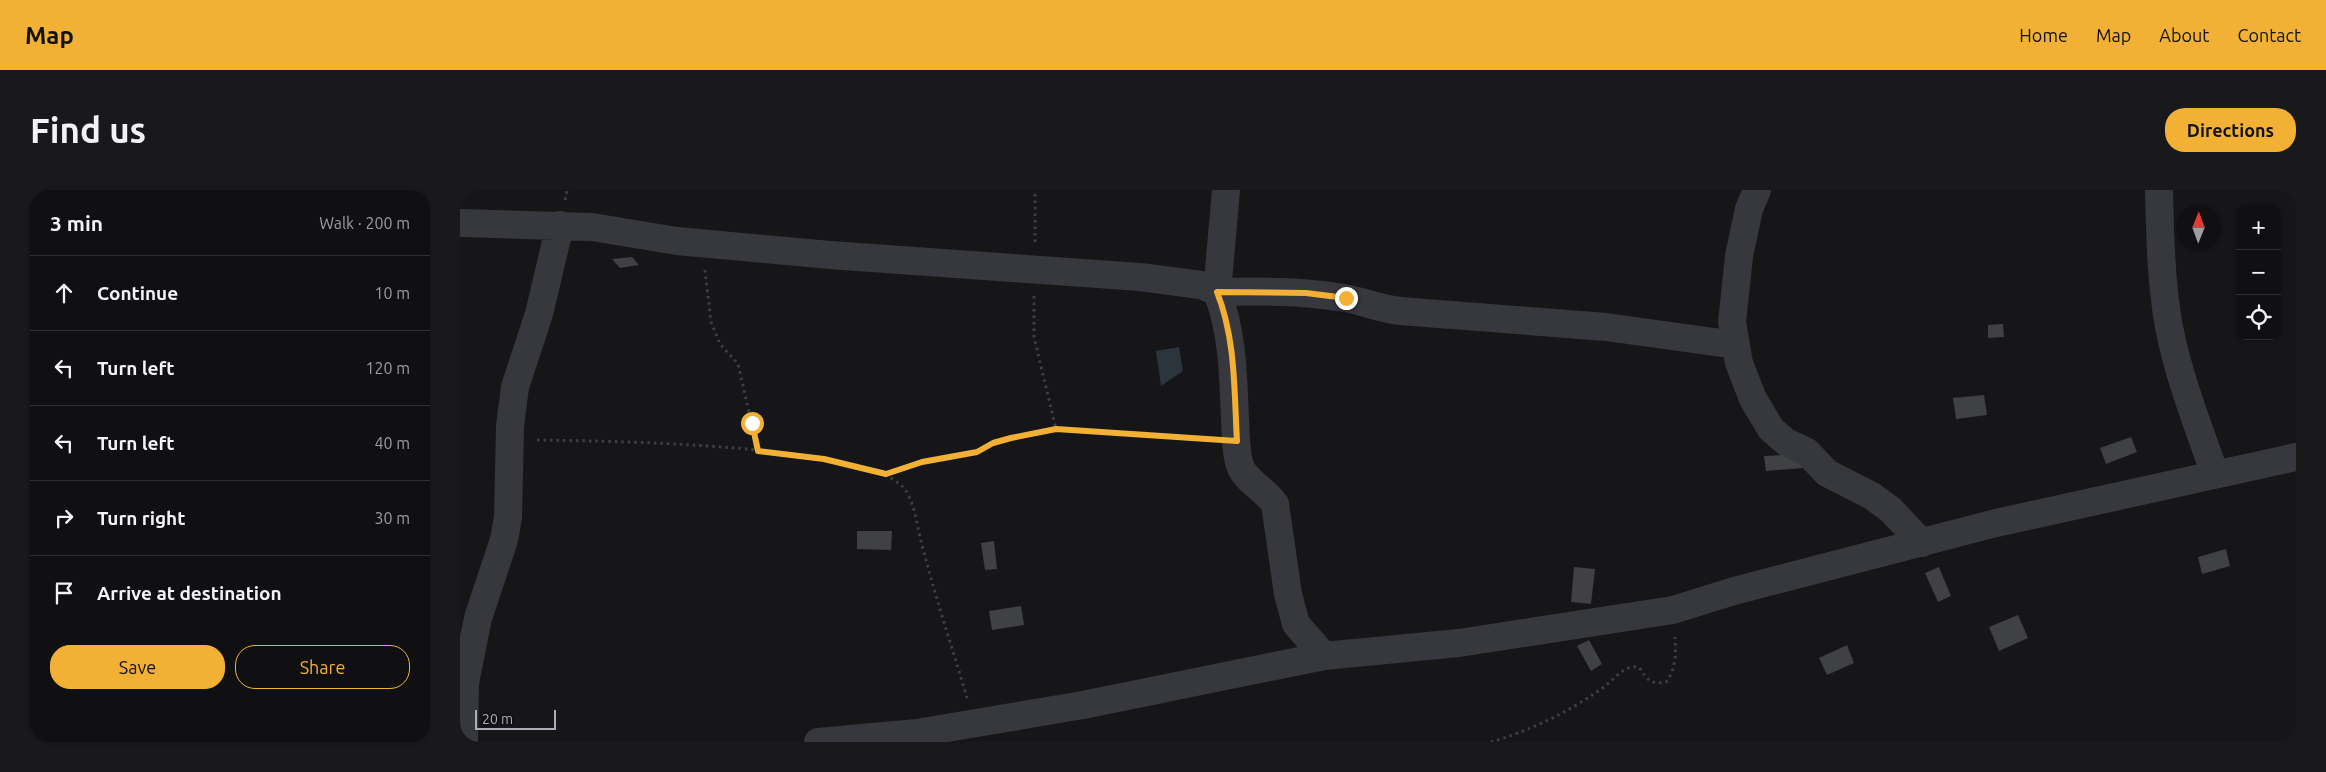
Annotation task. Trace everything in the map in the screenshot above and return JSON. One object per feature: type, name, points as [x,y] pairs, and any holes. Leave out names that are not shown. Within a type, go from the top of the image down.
[{"type":"street","points":[[1226,190],[1217,292],[1224,312],[1233,358],[1237,441],[1241,468],[1268,494],[1275,504],[1288,594],[1296,624],[1324,656]]},
{"type":"street","points":[[1756,190],[1738,256],[1732,322],[1739,363],[1753,399],[1771,429],[1786,442],[1807,452],[1827,473],[1872,496],[1890,510],[1922,543]]},
{"type":"street","points":[[2159,190],[2160,235],[2170,327],[2187,393],[2215,474]]},
{"type":"street","points":[[460,223],[592,227],[676,241],[1034,271],[1149,278],[1202,285],[1217,292],[1306,293],[1346,298],[1384,309],[1400,311],[1606,326],[1736,344]]},
{"type":"street","points":[[464,742],[465,683],[478,618],[504,540],[509,440],[515,387],[539,314],[560,225]]},
{"type":"street","points":[[818,742],[917,733],[1083,705],[1324,656],[1459,643],[1673,610],[1734,591],[2004,521],[2296,457]]},
{"type":"path","points":[[1035,190],[1034,337],[1056,429]]},
{"type":"path","points":[[701,242],[711,322],[720,344],[738,364],[758,451]]},
{"type":"path","points":[[886,474],[922,462],[977,452],[993,443],[1011,438],[1056,429],[1237,441]]},
{"type":"path","points":[[509,440],[619,442],[758,451],[824,459],[886,474],[906,489],[914,507],[922,545],[974,723]]},
{"type":"path","points":[[1491,742],[1508,737],[1577,705],[1603,688],[1624,669],[1631,666],[1639,667],[1647,680],[1656,684],[1666,682],[1672,675],[1675,664],[1673,610]]},
{"type":"shaded area","points":[[1179,347],[1183,371],[1161,386],[1156,351]]},
{"type":"building","points":[[632,257],[639,265],[620,268],[612,259]]},
{"type":"building","points":[[2003,324],[2004,337],[1988,338],[1988,325]]},
{"type":"building","points":[[1984,395],[1987,415],[1956,419],[1953,398]]},
{"type":"building","points":[[2131,437],[2137,452],[2106,464],[2100,448]]},
{"type":"building","points":[[1802,454],[1803,468],[1766,471],[1764,456]]},
{"type":"building","points":[[857,531],[892,531],[891,550],[857,549]]},
{"type":"building","points":[[994,541],[997,569],[985,570],[981,543]]},
{"type":"building","points":[[2226,549],[2230,566],[2202,574],[2198,557]]},
{"type":"building","points":[[1574,567],[1595,569],[1591,604],[1571,602]]},
{"type":"building","points":[[1939,567],[1951,596],[1938,602],[1925,573]]},
{"type":"building","points":[[1021,606],[1024,625],[992,630],[989,611]]},
{"type":"building","points":[[2018,615],[2028,638],[1999,651],[1989,627]]},
{"type":"building","points":[[1589,640],[1602,664],[1591,671],[1577,646]]},
{"type":"building","points":[[1847,645],[1854,663],[1827,675],[1819,658]]},
{"type":"route","points":[[752,423],[758,451],[824,459],[886,474],[922,462],[977,452],[993,443],[1011,438],[1056,429],[1237,441],[1233,358],[1224,312],[1217,292],[1262,291],[1306,293],[1346,298]]}]
